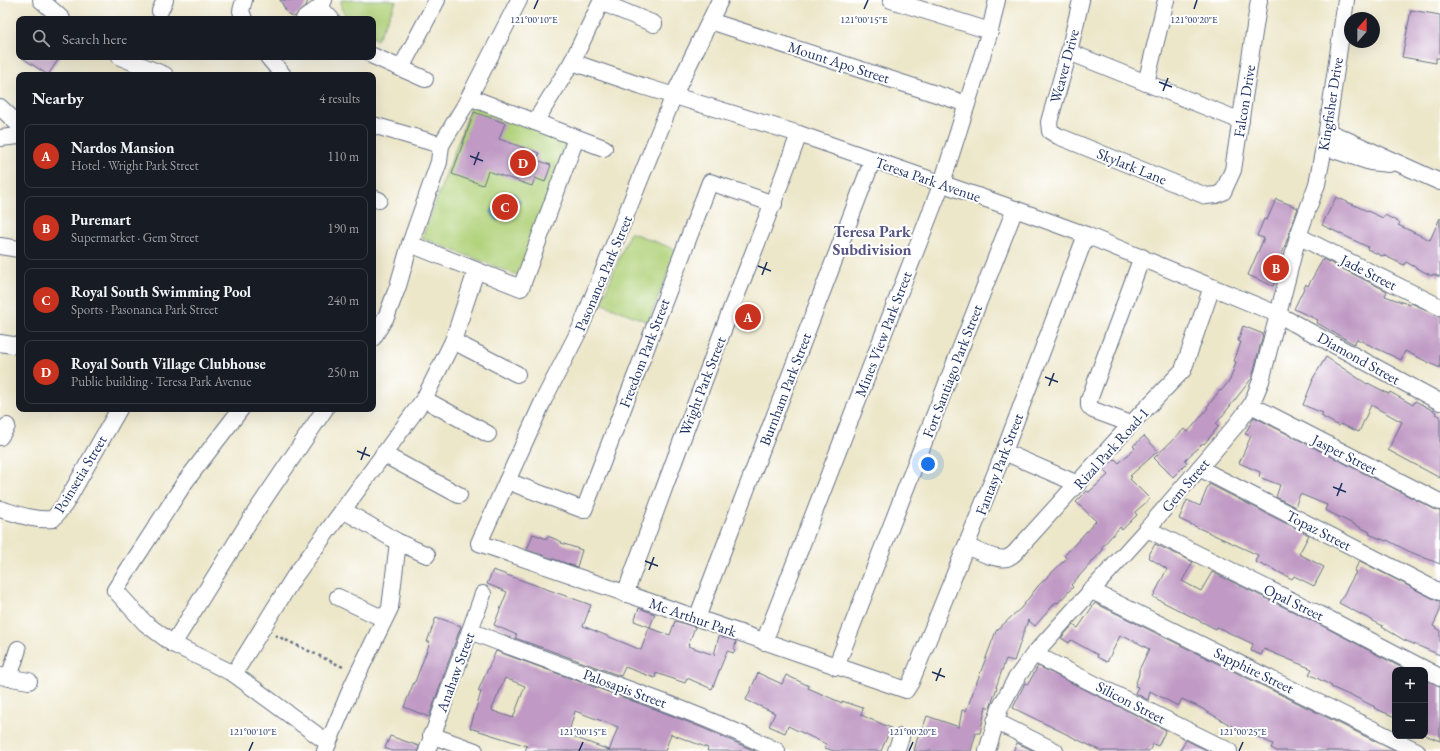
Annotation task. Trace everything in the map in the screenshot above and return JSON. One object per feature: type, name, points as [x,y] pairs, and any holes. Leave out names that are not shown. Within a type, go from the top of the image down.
[{"type":"street","points":[[41,0],[59,16]]},
{"type":"street","points":[[243,16],[241,11],[244,0]]},
{"type":"street","points":[[401,68],[437,0]]},
{"type":"street","points":[[376,333],[387,315],[398,286],[410,244],[439,162],[441,145],[469,97],[519,0]]},
{"type":"street","name":"Pasonanca Park Street","points":[[479,543],[544,399],[580,329],[674,95],[720,0]]},
{"type":"street","points":[[891,0],[990,31]]},
{"type":"street","name":"Mines View Park Street","points":[[764,642],[942,183],[990,31],[997,0]]},
{"type":"street","name":"Weaver Drive","points":[[1050,131],[1049,122],[1069,52],[1081,0]]},
{"type":"street","points":[[1146,83],[1166,0]]},
{"type":"street","name":"Falcon Drive","points":[[1216,195],[1223,192],[1233,170],[1259,0]]},
{"type":"street","name":"Kingfisher Drive","points":[[1317,184],[1327,131],[1346,0]]},
{"type":"street","points":[[535,122],[572,62],[601,1],[654,24]]},
{"type":"street","points":[[307,16],[322,3],[329,16]]},
{"type":"street","name":"Mount Apo Street","points":[[710,21],[967,104]]},
{"type":"street","points":[[1069,52],[1241,121]]},
{"type":"street","points":[[376,57],[425,80]]},
{"type":"street","points":[[128,60],[158,72]]},
{"type":"street","points":[[270,60],[280,72]]},
{"type":"street","name":"Teresa Park Avenue","points":[[572,62],[799,134],[1015,209],[1142,257],[1277,314]]},
{"type":"street","points":[[469,97],[604,148]]},
{"type":"street","points":[[0,107],[16,122]]},
{"type":"street","points":[[376,126],[441,145]]},
{"type":"street","name":"Skylark Lane","points":[[1050,131],[1058,136],[1206,196],[1216,195]]},
{"type":"street","points":[[1327,131],[1440,182]]},
{"type":"street","name":"Wright Park Street","points":[[625,594],[688,424],[753,254],[774,204],[799,134]]},
{"type":"street","points":[[0,138],[16,136]]},
{"type":"street","points":[[410,244],[521,288],[576,138]]},
{"type":"street","points":[[1324,147],[1370,162],[1401,165]]},
{"type":"street","name":"Burnham Park Street","points":[[697,618],[873,159]]},
{"type":"street","name":"Freedom Park Street","points":[[507,481],[584,510],[710,182],[774,204]]},
{"type":"street","name":"Gem Street","points":[[987,751],[1000,708],[1015,680],[1034,654],[1090,590],[1147,529],[1251,405],[1261,381],[1298,236],[1317,184]]},
{"type":"street","name":"Fort Santiago Park Street","points":[[836,667],[1015,209]]},
{"type":"street","name":"Fantasy Park Street","points":[[906,690],[911,682],[1004,452],[1086,235]]},
{"type":"street","name":"Jade Street","points":[[1298,236],[1440,307]]},
{"type":"street","points":[[0,246],[16,249]]},
{"type":"street","points":[[1131,424],[1093,410],[1089,406],[1088,400],[1142,257]]},
{"type":"street","points":[[234,674],[294,577],[424,399],[453,341],[476,271]]},
{"type":"street","name":"Rizal Park Road-1","points":[[966,546],[997,558],[1006,558],[1014,554],[1131,424],[1183,370],[1212,287]]},
{"type":"street","name":"Diamond Street","points":[[1277,314],[1440,402]]},
{"type":"street","points":[[453,341],[518,374]]},
{"type":"street","points":[[0,343],[16,346]]},
{"type":"street","points":[[424,399],[488,434]]},
{"type":"street","name":"Jasper Street","points":[[1251,405],[1440,502]]},
{"type":"street","name":"Poinsetia Street","points":[[0,509],[32,518],[43,520],[53,519],[66,504],[117,412]]},
{"type":"street","points":[[239,412],[185,482],[115,590],[145,623],[173,644],[234,674],[326,747],[358,674],[390,608],[398,542]]},
{"type":"street","points":[[173,644],[250,520],[323,412]]},
{"type":"street","points":[[1004,452],[1078,484]]},
{"type":"street","points":[[383,454],[459,495]]},
{"type":"street","name":"Topaz Street","points":[[1199,468],[1440,592]]},
{"type":"street","points":[[343,510],[398,542],[427,556]]},
{"type":"street","name":"Opal Street","points":[[1147,529],[1329,619],[1440,677]]},
{"type":"street","name":"Mc Arthur Park","points":[[479,543],[906,690]]},
{"type":"street","name":"Sapphire Street","points":[[1090,590],[1417,751]]},
{"type":"street","name":"Anahaw Street","points":[[427,751],[431,735],[483,594]]},
{"type":"street","points":[[338,597],[384,619]]},
{"type":"street","name":"Palosapis Street","points":[[470,631],[664,702],[743,734],[777,751]]},
{"type":"street","points":[[18,649],[5,677],[29,681]]},
{"type":"street","name":"Silicon Street","points":[[1034,654],[1229,751]]},
{"type":"street","points":[[995,721],[1055,751]]},
{"type":"street","points":[[431,735],[475,751]]},
{"type":"path","points":[[262,629],[358,674]]},
{"type":"green space","points":[[341,0],[392,0],[396,2],[377,40],[376,16],[346,16],[341,8]]},
{"type":"green space","points":[[472,105],[567,141],[520,276],[422,238]]},
{"type":"green space","points":[[630,232],[677,250],[648,322],[601,303]]},
{"type":"water","points":[[514,193],[521,202],[497,221],[490,211]]},
{"type":"building","points":[[280,0],[308,0],[306,6],[295,16],[288,14]]},
{"type":"building","points":[[1411,10],[1440,15],[1440,58],[1436,58],[1436,63],[1402,57]]},
{"type":"building","points":[[26,60],[58,60],[50,72],[44,72]]},
{"type":"building","points":[[474,112],[505,123],[499,139],[539,153],[537,160],[551,165],[545,182],[535,178],[532,186],[488,171],[483,185],[452,174]]},
{"type":"building","points":[[1336,197],[1383,218],[1385,215],[1400,223],[1398,225],[1430,240],[1440,218],[1440,277],[1433,274],[1432,276],[1406,262],[1404,265],[1383,255],[1382,256],[1367,249],[1368,247],[1322,225]]},
{"type":"building","points":[[1276,199],[1298,208],[1280,260],[1282,261],[1273,286],[1248,275],[1264,238],[1257,236],[1264,219],[1267,220]]},
{"type":"building","points":[[1323,259],[1387,291],[1385,296],[1410,305],[1411,303],[1440,316],[1440,368],[1405,351],[1401,360],[1357,339],[1354,344],[1317,323],[1318,320],[1294,309],[1306,284],[1308,286]]},
{"type":"building","points":[[1243,326],[1263,334],[1252,378],[1216,424],[1219,426],[1204,444],[1203,443],[1185,460],[1187,463],[1173,477],[1154,458],[1184,429],[1188,432],[1208,408],[1207,407],[1220,390],[1221,391],[1230,380],[1236,362],[1234,361],[1241,342],[1238,341]]},
{"type":"building","points":[[1326,357],[1367,384],[1368,383],[1389,394],[1390,392],[1413,405],[1415,401],[1436,412],[1435,414],[1440,416],[1440,478],[1388,450],[1402,422],[1371,405],[1359,432],[1340,424],[1339,426],[1321,416],[1323,413],[1303,405],[1312,380]]},
{"type":"building","points":[[1254,417],[1440,511],[1440,564],[1408,551],[1387,540],[1386,541],[1369,534],[1370,532],[1325,510],[1327,505],[1300,494],[1295,507],[1276,497],[1280,485],[1259,477],[1260,472],[1239,463],[1251,436],[1245,434]]},
{"type":"building","points":[[1144,436],[1158,451],[1130,476],[1132,477],[1130,479],[1150,499],[1135,512],[1137,515],[1122,530],[1120,527],[1101,548],[1103,550],[1071,585],[1073,587],[1058,603],[1056,602],[1035,626],[1028,620],[1014,661],[1006,659],[990,708],[986,706],[980,733],[976,733],[971,751],[914,751],[918,736],[920,736],[927,716],[959,727],[962,710],[966,711],[996,631],[1021,608],[1038,586],[1067,558],[1064,556],[1096,521],[1076,502],[1087,491],[1089,492],[1108,475],[1103,470],[1115,459],[1119,463],[1135,448],[1133,446]]},
{"type":"building","points":[[1209,484],[1309,535],[1299,554],[1324,567],[1314,586],[1294,576],[1292,579],[1267,566],[1255,562],[1258,555],[1179,519],[1187,500],[1200,506]]},
{"type":"building","points":[[533,534],[547,539],[548,536],[562,542],[561,543],[582,550],[577,567],[527,550]]},
{"type":"building","points":[[1155,544],[1193,562],[1182,581],[1201,591],[1212,572],[1325,627],[1400,667],[1392,667],[1392,716],[1374,708],[1375,707],[1351,695],[1331,687],[1332,686],[1309,674],[1312,669],[1264,649],[1261,655],[1251,651],[1253,644],[1217,627],[1216,629],[1153,597],[1167,569],[1148,557]]},
{"type":"building","points":[[1360,561],[1440,601],[1440,611],[1433,626],[1440,630],[1440,655],[1404,640],[1382,627],[1383,626],[1339,603],[1356,572],[1354,571]]},
{"type":"building","points":[[493,570],[591,605],[583,626],[641,650],[649,628],[670,635],[675,621],[695,627],[688,646],[714,655],[719,636],[736,641],[734,653],[727,651],[712,689],[687,678],[685,683],[656,673],[655,678],[625,667],[621,676],[515,638],[517,635],[494,625],[507,592],[487,584]]},
{"type":"building","points":[[1095,603],[1395,751],[1277,751],[1271,748],[1273,744],[1245,731],[1244,733],[1201,708],[1182,699],[1178,706],[1150,691],[1148,700],[1135,693],[1138,687],[1135,686],[1139,670],[1149,649],[1125,636],[1124,638],[1120,636],[1107,662],[1097,657],[1098,655],[1071,640],[1069,643],[1061,638],[1073,625],[1078,628]]},
{"type":"building","points":[[639,608],[655,614],[650,627],[634,621]]},
{"type":"building","points":[[436,617],[461,626],[429,717],[404,707],[430,642],[427,642]]},
{"type":"building","points":[[496,651],[660,711],[755,751],[707,751],[708,748],[671,734],[665,751],[609,751],[618,727],[575,711],[568,735],[609,750],[608,751],[525,751],[527,746],[470,728],[481,692],[478,691]],"holes":[[[505,678],[525,686],[513,718],[493,711],[492,709]]]},
{"type":"building","points":[[1038,666],[1166,730],[1158,746],[1153,744],[1149,751],[1101,751],[1013,708],[1025,683],[1028,684]]},
{"type":"building","points":[[758,673],[782,684],[786,675],[809,686],[808,688],[842,703],[842,701],[863,708],[861,715],[891,728],[881,751],[834,751],[825,748],[826,744],[788,726],[785,733],[769,726],[775,713],[746,700]]},
{"type":"building","points":[[1428,681],[1440,686],[1440,741],[1428,736]]},
{"type":"building","points":[[390,736],[419,746],[418,751],[392,751],[385,748]]},
{"type":"building","points":[[1186,740],[1208,751],[1180,751]]},
{"type":"building","points":[[1017,743],[1034,751],[1013,751]]},
{"type":"place","name":"Royal South Village Clubhouse","points":[[523,163]]},
{"type":"place","name":"Royal South Swimming Pool","points":[[505,207]]},
{"type":"place","name":"Puremart","points":[[1276,268]]},
{"type":"place","name":"Nardos Mansion","points":[[748,317]]},
{"type":"district","name":"Teresa Park Subdivision","points":[[872,240]]}]
